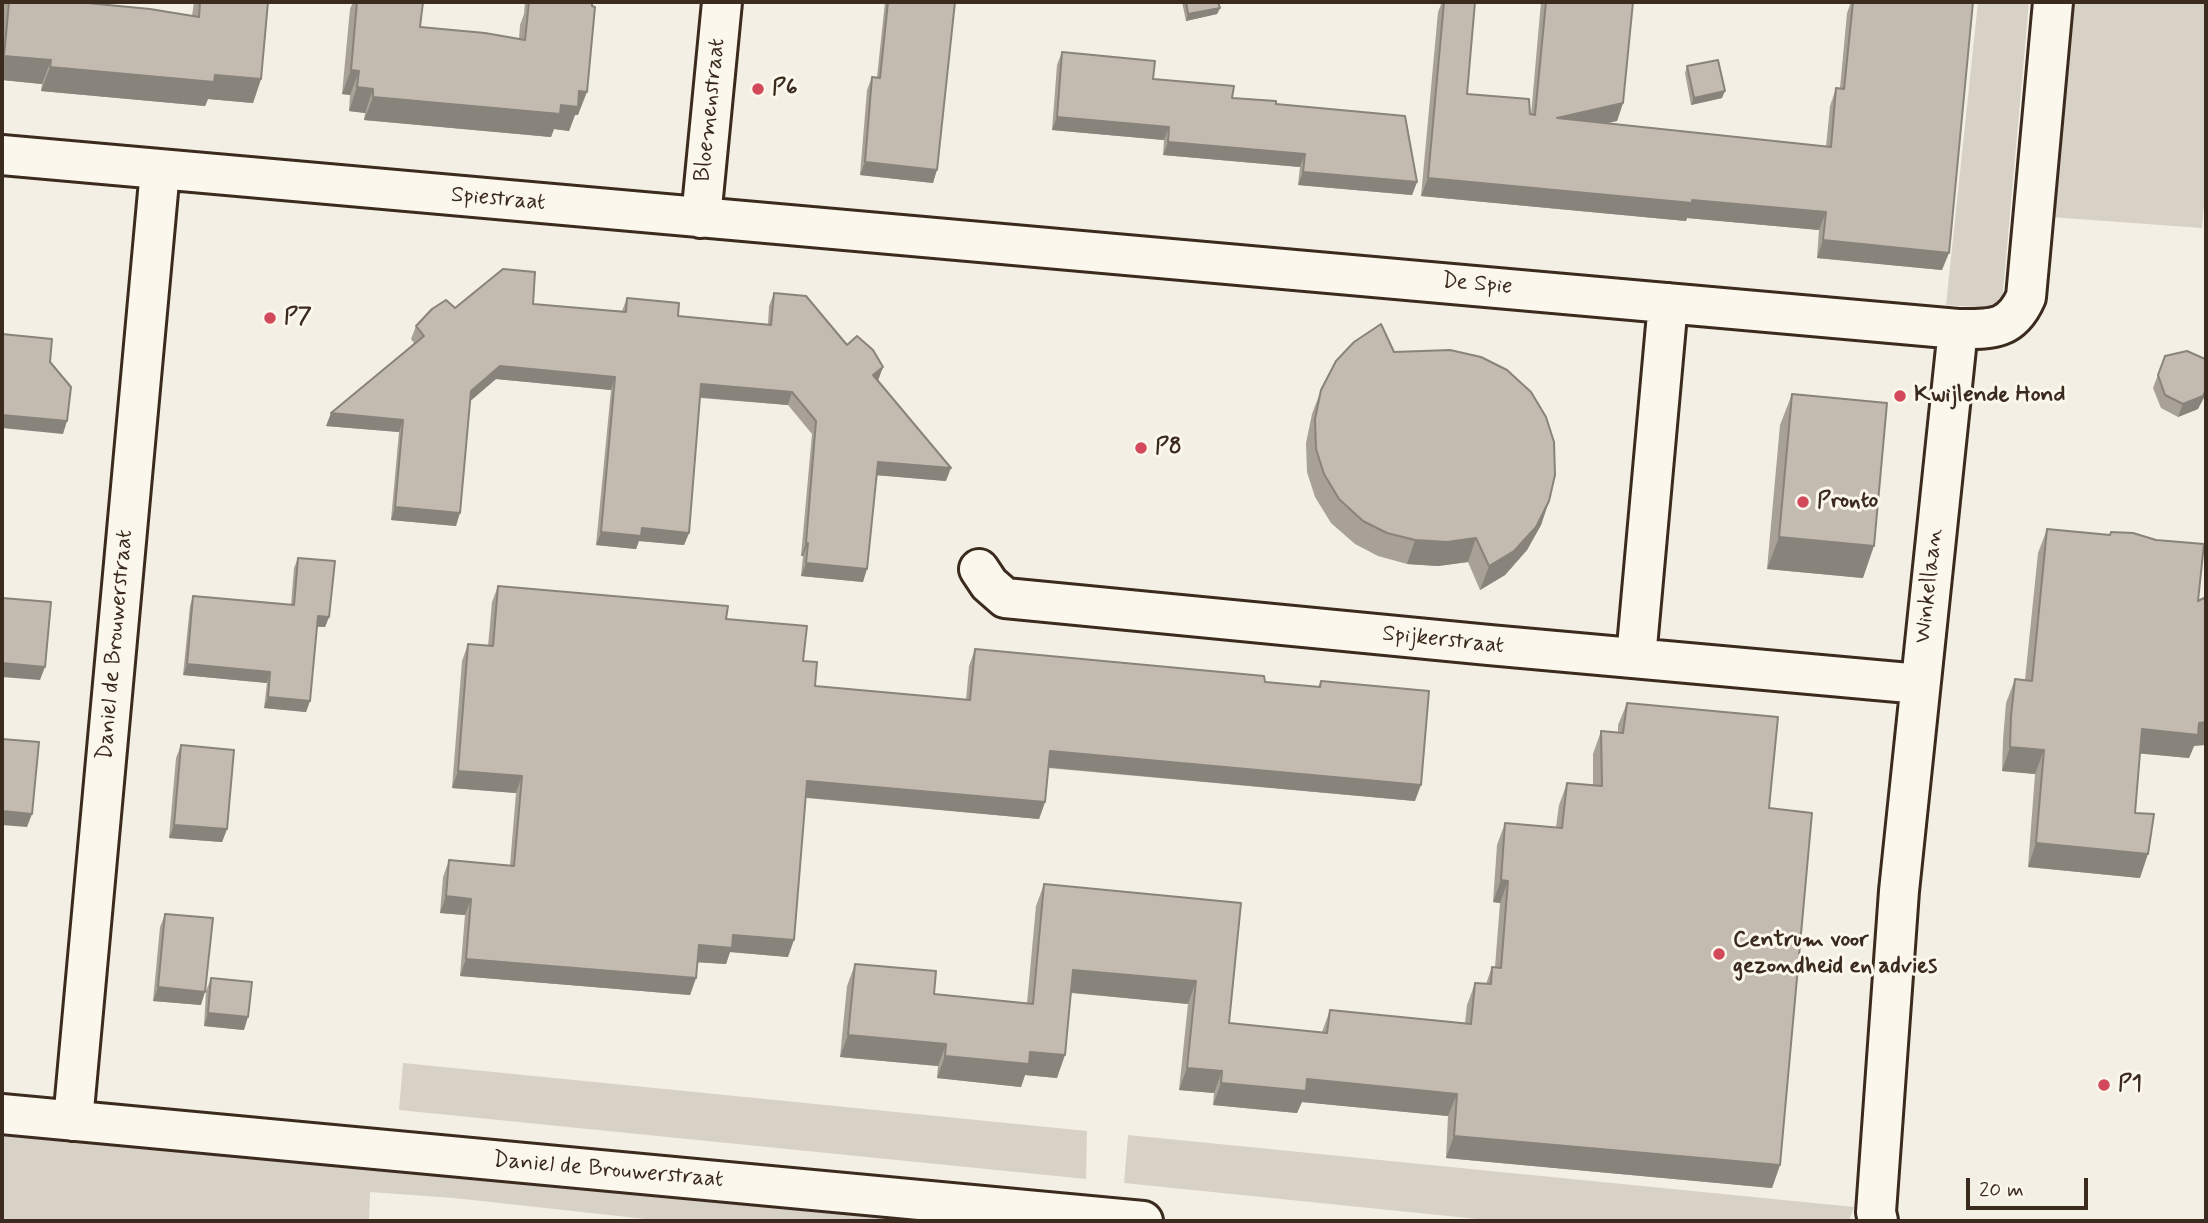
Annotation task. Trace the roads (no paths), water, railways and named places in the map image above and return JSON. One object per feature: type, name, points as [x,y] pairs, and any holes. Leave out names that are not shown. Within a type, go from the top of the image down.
[{"type":"street","name":"Bloemenstraat","points":[[701,218],[722,2]]},
{"type":"street","points":[[1958,330],[1990,329],[2006,324],[2020,311],[2026,297],[2053,2]]},
{"type":"street","name":"Spiestraat","points":[[2,155],[995,244]]},
{"type":"street","name":"Daniel de Brouwerstraat","points":[[73,1121],[160,170]]},
{"type":"street","name":"De Spie","points":[[995,244],[1958,330]]},
{"type":"street","points":[[1636,658],[1668,303]]},
{"type":"street","name":"Winkellaan","points":[[1878,1221],[1876,1212],[1884,1081],[1899,891],[1958,330]]},
{"type":"street","name":"Spijkerstraat","points":[[979,569],[989,584],[1005,598],[1920,684]]},
{"type":"street","name":"Daniel de Brouwerstraat","points":[[2,1114],[1143,1221]]},
{"type":"place","name":"P6","points":[[758,89]]},
{"type":"place","name":"P7","points":[[270,318]]},
{"type":"place","name":"Kwijlende Hond","points":[[1900,396]]},
{"type":"place","name":"P8","points":[[1141,448]]},
{"type":"place","name":"Pronto","points":[[1803,502]]},
{"type":"place","name":"Centrum voor gezondheid en advies","points":[[1719,954]]},
{"type":"place","name":"P1","points":[[2104,1085]]}]
